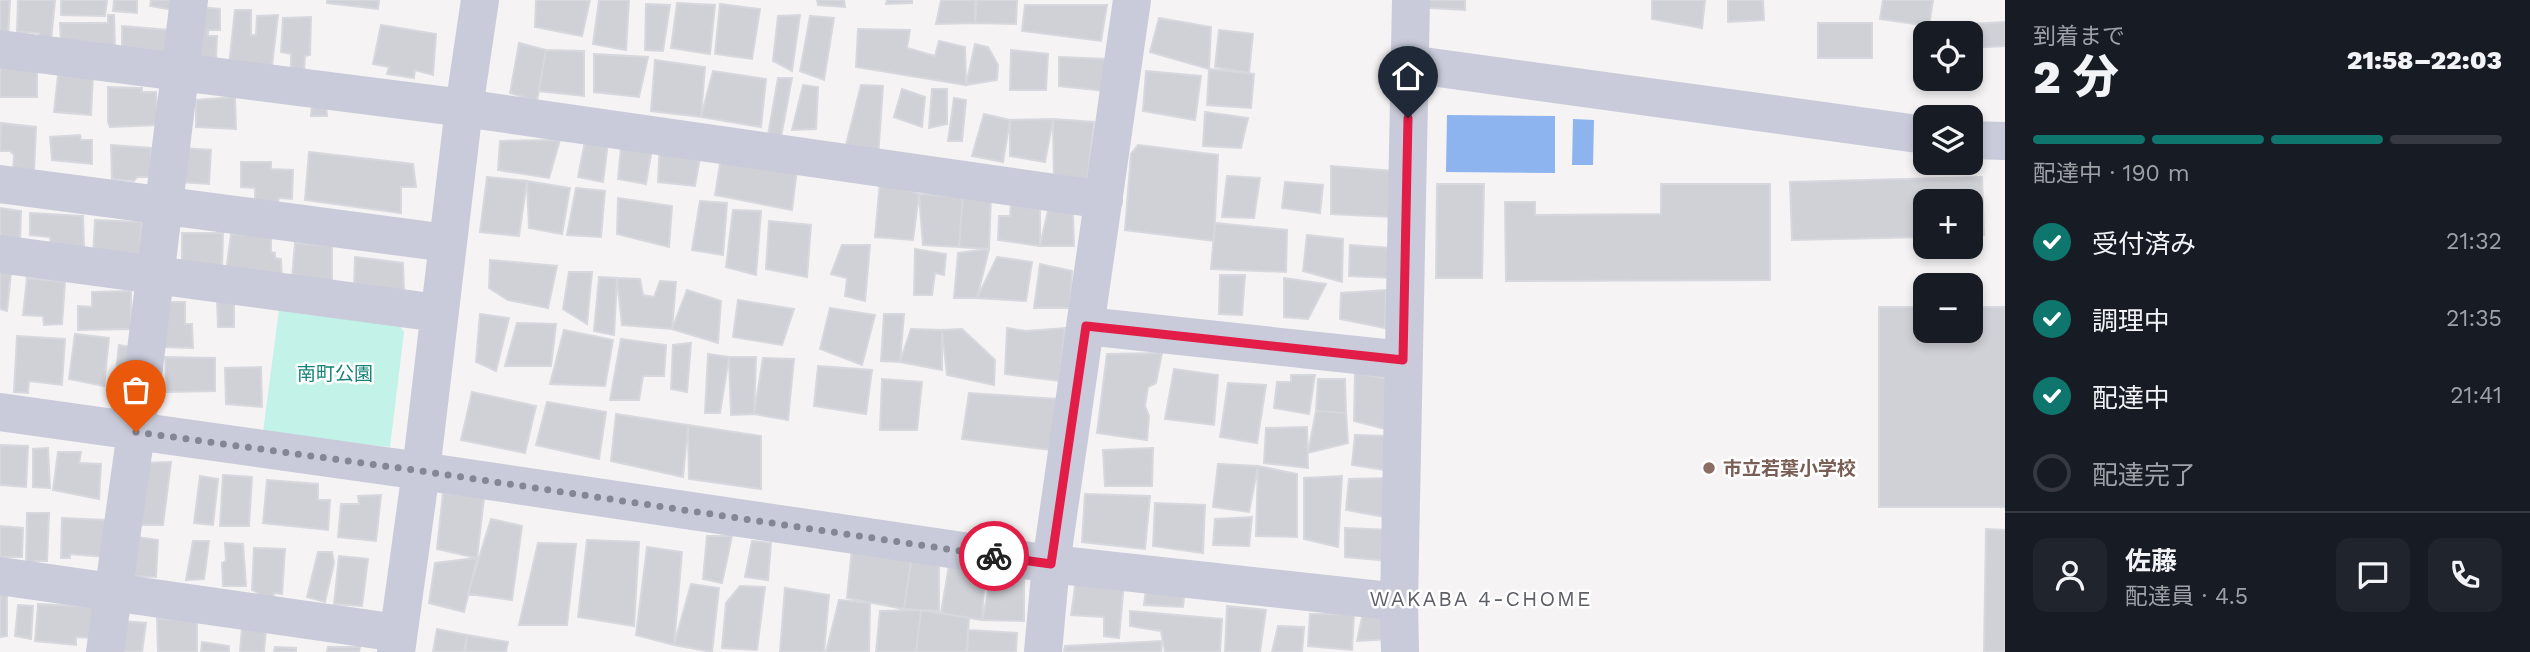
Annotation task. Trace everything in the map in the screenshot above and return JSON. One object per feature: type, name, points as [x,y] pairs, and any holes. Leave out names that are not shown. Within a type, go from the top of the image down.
[{"type":"street","points":[[104,652],[136,432],[189,0]]},
{"type":"street","points":[[0,576],[114,592],[397,643],[480,0]]},
{"type":"street","points":[[1043,652],[1051,564],[1132,0]]},
{"type":"street","points":[[1400,652],[1410,0]]},
{"type":"street","points":[[0,49],[464,108],[1104,200]]},
{"type":"street","points":[[1409,64],[1913,133]]},
{"type":"street","points":[[1983,140],[2005,141]]},
{"type":"street","points":[[0,184],[447,243]]},
{"type":"street","points":[[0,254],[439,313]]},
{"type":"street","points":[[1086,326],[1403,360]]},
{"type":"street","points":[[0,412],[1051,564],[1399,602]]},
{"type":"green space","name":"南町公園","points":[[280,302],[392,315],[404,332],[390,447],[263,432]]},
{"type":"water","points":[[1447,115],[1555,116],[1555,173],[1446,172]]},
{"type":"water","points":[[1573,119],[1594,120],[1593,165],[1572,165]]},
{"type":"building","points":[[0,0],[10,0],[8,36],[0,36]]},
{"type":"building","points":[[18,0],[55,0],[51,41],[39,41],[39,33],[17,32]]},
{"type":"building","points":[[61,0],[107,0],[105,16],[61,15]]},
{"type":"building","points":[[114,0],[137,0],[137,13],[113,11]]},
{"type":"building","points":[[151,0],[175,0],[174,10],[150,6]]},
{"type":"building","points":[[327,0],[379,0],[378,9],[327,3]]},
{"type":"building","points":[[536,0],[590,0],[582,36],[535,27]]},
{"type":"building","points":[[599,0],[629,0],[626,50],[593,44]]},
{"type":"building","points":[[817,0],[844,0],[845,7],[818,5]]},
{"type":"building","points":[[887,0],[912,0],[912,3],[886,4]]},
{"type":"building","points":[[941,0],[975,0],[975,23],[936,24]]},
{"type":"building","points":[[977,0],[1017,0],[1016,24],[975,23]]},
{"type":"building","points":[[1415,0],[1465,0],[1465,10],[1414,7]]},
{"type":"building","points":[[1652,0],[1705,0],[1702,28],[1652,19]]},
{"type":"building","points":[[1728,0],[1763,0],[1764,20],[1728,22]]},
{"type":"building","points":[[1883,0],[1933,0],[1930,21],[1913,21],[1913,24],[1880,19]]},
{"type":"building","points":[[677,3],[715,5],[710,54],[671,48]]},
{"type":"building","points":[[646,4],[670,5],[663,51],[645,50]]},
{"type":"building","points":[[720,4],[760,9],[752,59],[715,54]]},
{"type":"building","points":[[1025,5],[1107,5],[1101,41],[1022,31]]},
{"type":"building","points":[[200,7],[220,9],[220,30],[208,30],[208,36],[217,36],[216,60],[193,63]]},
{"type":"building","points":[[235,10],[251,10],[251,35],[256,35],[257,16],[278,15],[272,66],[229,65]]},
{"type":"building","points":[[108,15],[114,15],[115,48],[61,45],[60,23],[108,23]]},
{"type":"building","points":[[800,15],[792,71],[773,61],[778,16]]},
{"type":"building","points":[[810,16],[834,18],[824,80],[800,71]]},
{"type":"building","points":[[311,17],[310,55],[305,56],[304,72],[291,72],[291,54],[281,52],[283,18]]},
{"type":"building","points":[[1159,18],[1211,27],[1209,69],[1150,52]]},
{"type":"building","points":[[2005,22],[2005,46],[1983,47],[1983,23]]},
{"type":"building","points":[[1818,23],[1872,23],[1872,58],[1818,58]]},
{"type":"building","points":[[381,25],[436,34],[433,75],[415,70],[414,78],[387,74],[389,67],[373,64]]},
{"type":"building","points":[[122,26],[169,30],[170,54],[122,54]]},
{"type":"building","points":[[858,29],[910,30],[907,48],[935,56],[939,41],[965,47],[966,85],[856,67]]},
{"type":"building","points":[[1219,30],[1253,34],[1249,73],[1215,67]]},
{"type":"building","points":[[519,43],[546,50],[537,101],[510,93]]},
{"type":"building","points":[[975,44],[988,47],[998,65],[997,80],[966,85]]},
{"type":"building","points":[[546,50],[584,51],[584,96],[539,91]]},
{"type":"building","points":[[1011,50],[1048,54],[1046,90],[1010,90]]},
{"type":"building","points":[[594,54],[648,57],[639,97],[594,92]]},
{"type":"building","points":[[1059,57],[1108,59],[1105,91],[1059,86]]},
{"type":"building","points":[[655,60],[705,67],[701,117],[651,111]]},
{"type":"building","points":[[0,62],[37,65],[37,97],[0,97]]},
{"type":"building","points":[[1209,69],[1254,74],[1251,108],[1207,105]]},
{"type":"building","points":[[713,71],[766,79],[761,127],[701,117]]},
{"type":"building","points":[[1146,71],[1201,76],[1195,120],[1143,111]]},
{"type":"building","points":[[58,75],[93,76],[91,115],[54,112]]},
{"type":"building","points":[[778,78],[792,78],[781,137],[768,135]]},
{"type":"building","points":[[803,85],[818,87],[816,129],[792,130]]},
{"type":"building","points":[[861,85],[883,86],[878,158],[844,153]]},
{"type":"building","points":[[108,87],[142,88],[142,92],[156,92],[158,125],[110,127]]},
{"type":"building","points":[[902,89],[925,97],[922,127],[894,117]]},
{"type":"building","points":[[932,89],[947,89],[947,124],[929,128]]},
{"type":"building","points":[[235,97],[236,129],[196,127],[196,100]]},
{"type":"building","points":[[954,98],[966,100],[962,141],[948,141]]},
{"type":"building","points":[[312,104],[326,105],[327,116],[311,116]]},
{"type":"building","points":[[1205,112],[1248,118],[1241,148],[1203,146]]},
{"type":"building","points":[[984,114],[1010,120],[1003,162],[972,156]]},
{"type":"building","points":[[1053,119],[1045,162],[1010,156],[1010,120]]},
{"type":"building","points":[[1053,119],[1094,122],[1087,183],[1054,181]]},
{"type":"building","points":[[1,123],[36,127],[34,172],[13,172],[14,155],[10,151],[0,151]]},
{"type":"building","points":[[80,135],[81,140],[92,140],[92,164],[52,160],[50,137]]},
{"type":"building","points":[[560,140],[549,178],[498,170],[500,141]]},
{"type":"building","points":[[585,141],[608,143],[603,182],[578,177]]},
{"type":"building","points":[[660,141],[702,146],[695,186],[658,182]]},
{"type":"building","points":[[111,145],[151,148],[151,177],[137,177],[134,181],[112,179]]},
{"type":"building","points":[[1138,145],[1218,155],[1214,241],[1125,230],[1131,154]]},
{"type":"building","points":[[621,147],[652,149],[646,184],[618,179]]},
{"type":"building","points":[[183,148],[211,150],[209,184],[180,182]]},
{"type":"building","points":[[309,152],[413,164],[416,187],[401,187],[401,213],[305,200]]},
{"type":"building","points":[[721,158],[797,169],[792,210],[715,195]]},
{"type":"building","points":[[241,162],[271,162],[271,169],[293,170],[292,199],[279,198],[277,205],[255,204],[255,188],[241,187]]},
{"type":"building","points":[[1331,166],[1393,171],[1392,217],[1331,214]]},
{"type":"building","points":[[1227,176],[1260,178],[1254,218],[1222,217]]},
{"type":"building","points":[[487,177],[527,181],[519,236],[480,232]]},
{"type":"building","points":[[1982,177],[1982,189],[1913,189],[1913,237],[1792,240],[1790,182]]},
{"type":"building","points":[[527,181],[570,188],[562,234],[529,228]]},
{"type":"building","points":[[880,181],[919,194],[913,240],[875,237]]},
{"type":"building","points":[[1285,182],[1323,185],[1320,213],[1282,208]]},
{"type":"building","points":[[1437,184],[1484,184],[1482,278],[1436,278]]},
{"type":"building","points":[[1661,184],[1770,184],[1770,280],[1506,281],[1505,202],[1535,202],[1535,215],[1661,214]]},
{"type":"building","points":[[576,188],[605,191],[601,237],[567,235]]},
{"type":"building","points":[[919,194],[963,197],[959,247],[923,245]]},
{"type":"building","points":[[991,196],[989,249],[959,247],[963,197]]},
{"type":"building","points":[[618,198],[672,206],[669,247],[617,234]]},
{"type":"building","points":[[1040,200],[1040,246],[998,240],[999,216],[1010,216],[1011,203]]},
{"type":"building","points":[[700,201],[727,203],[723,255],[692,250]]},
{"type":"building","points":[[1049,206],[1066,206],[1073,215],[1074,246],[1040,246]]},
{"type":"building","points":[[0,208],[21,211],[20,243],[0,241]]},
{"type":"building","points":[[733,210],[761,211],[756,275],[726,267]]},
{"type":"building","points":[[30,213],[83,216],[84,247],[51,245],[50,237],[30,235]]},
{"type":"building","points":[[95,220],[142,222],[139,259],[93,256]]},
{"type":"building","points":[[769,221],[811,225],[807,277],[766,269]]},
{"type":"building","points":[[1215,223],[1287,230],[1286,272],[1211,269]]},
{"type":"building","points":[[182,233],[223,233],[222,270],[182,268]]},
{"type":"building","points":[[231,234],[271,236],[271,252],[275,253],[275,258],[281,259],[282,279],[226,272]]},
{"type":"building","points":[[1307,235],[1343,239],[1342,282],[1303,271]]},
{"type":"building","points":[[295,243],[332,246],[332,282],[292,278]]},
{"type":"building","points":[[842,245],[870,245],[865,301],[845,296],[847,278],[831,274]]},
{"type":"building","points":[[1350,245],[1391,248],[1392,278],[1349,276]]},
{"type":"building","points":[[915,249],[946,254],[944,275],[935,273],[932,295],[914,295]]},
{"type":"building","points":[[989,249],[977,298],[954,298],[958,253]]},
{"type":"building","points":[[355,257],[403,263],[404,293],[354,289]]},
{"type":"building","points":[[997,257],[1032,262],[1026,301],[977,298]]},
{"type":"building","points":[[490,260],[557,266],[548,308],[508,300],[489,288]]},
{"type":"building","points":[[0,262],[12,263],[7,311],[0,309]]},
{"type":"building","points":[[1040,264],[1072,271],[1070,308],[1034,308]]},
{"type":"building","points":[[569,272],[592,272],[587,324],[563,309]]},
{"type":"building","points":[[1220,275],[1245,275],[1242,315],[1219,314]]},
{"type":"building","points":[[599,277],[617,278],[614,335],[594,331]]},
{"type":"building","points":[[27,278],[65,282],[62,324],[44,325],[43,316],[23,315]]},
{"type":"building","points":[[617,278],[640,279],[643,295],[654,297],[660,281],[676,282],[672,329],[622,325]]},
{"type":"building","points":[[1284,278],[1326,284],[1308,319],[1284,317]]},
{"type":"building","points":[[687,290],[721,301],[718,343],[672,329]]},
{"type":"building","points":[[1386,290],[1385,328],[1340,319],[1341,293]]},
{"type":"building","points":[[131,291],[131,329],[78,330],[78,306],[92,307],[92,292]]},
{"type":"building","points":[[738,300],[794,309],[782,345],[733,337]]},
{"type":"building","points":[[217,301],[234,301],[234,327],[218,327]]},
{"type":"building","points":[[163,302],[185,302],[185,324],[192,324],[193,348],[162,347]]},
{"type":"building","points":[[1879,307],[1913,307],[1913,343],[1983,343],[1983,307],[2005,307],[2005,507],[1879,507]]},
{"type":"building","points":[[830,308],[875,315],[862,365],[820,349]]},
{"type":"building","points":[[480,314],[509,318],[496,371],[476,362]]},
{"type":"building","points":[[884,314],[904,314],[900,362],[881,361]]},
{"type":"building","points":[[517,323],[556,324],[551,366],[505,366]]},
{"type":"building","points":[[1007,328],[1026,331],[1065,328],[1059,381],[1005,374]]},
{"type":"building","points":[[911,329],[942,330],[942,370],[900,362]]},
{"type":"building","points":[[962,329],[995,360],[994,385],[947,375],[942,330]]},
{"type":"building","points":[[564,330],[613,340],[605,386],[550,384]]},
{"type":"building","points":[[75,334],[109,338],[104,386],[69,379]]},
{"type":"building","points":[[17,336],[65,339],[62,385],[29,381],[28,393],[14,392]]},
{"type":"building","points":[[621,339],[666,345],[664,376],[643,376],[639,400],[610,400]]},
{"type":"building","points":[[691,343],[687,392],[671,389],[673,345]]},
{"type":"building","points":[[119,345],[132,347],[125,411],[112,408]]},
{"type":"building","points":[[1162,353],[1156,383],[1148,387],[1145,406],[1149,416],[1147,440],[1097,433],[1107,354]]},
{"type":"building","points":[[708,354],[729,357],[720,413],[705,413]]},
{"type":"building","points":[[165,357],[215,358],[215,391],[167,392]]},
{"type":"building","points":[[729,357],[756,357],[754,414],[731,415]]},
{"type":"building","points":[[763,358],[794,359],[788,420],[754,414]]},
{"type":"building","points":[[818,366],[872,370],[866,414],[814,406]]},
{"type":"building","points":[[261,367],[262,407],[226,404],[225,368]]},
{"type":"building","points":[[1174,369],[1218,375],[1214,425],[1165,419]]},
{"type":"building","points":[[1355,373],[1395,380],[1393,431],[1354,421]]},
{"type":"building","points":[[1291,375],[1315,375],[1309,414],[1274,408],[1277,382],[1291,382]]},
{"type":"building","points":[[882,379],[922,382],[917,430],[880,430]]},
{"type":"building","points":[[1318,379],[1345,379],[1346,413],[1316,411]]},
{"type":"building","points":[[1228,383],[1266,385],[1257,443],[1220,437]]},
{"type":"building","points":[[472,392],[536,406],[525,453],[461,440]]},
{"type":"building","points":[[969,393],[1058,399],[1051,450],[962,439]]},
{"type":"building","points":[[547,402],[606,412],[599,459],[536,445]]},
{"type":"building","points":[[1316,411],[1346,413],[1348,443],[1308,453]]},
{"type":"building","points":[[616,414],[688,425],[683,477],[611,461]]},
{"type":"building","points":[[688,425],[761,436],[761,489],[689,479]]},
{"type":"building","points":[[1307,427],[1308,468],[1264,463],[1266,428]]},
{"type":"building","points":[[1355,435],[1388,436],[1385,470],[1352,465]]},
{"type":"building","points":[[0,445],[28,446],[26,487],[0,485]]},
{"type":"building","points":[[48,448],[50,488],[33,487],[33,449]]},
{"type":"building","points":[[1153,448],[1152,486],[1105,486],[1103,450]]},
{"type":"building","points":[[58,452],[81,452],[79,463],[101,464],[99,499],[53,490]]},
{"type":"building","points":[[171,462],[163,525],[135,525],[140,463]]},
{"type":"building","points":[[1218,464],[1258,466],[1249,512],[1213,507]]},
{"type":"building","points":[[1258,466],[1297,474],[1297,537],[1256,536]]},
{"type":"building","points":[[223,475],[252,477],[249,526],[220,526]]},
{"type":"building","points":[[200,476],[218,479],[213,525],[194,523]]},
{"type":"building","points":[[1342,476],[1338,547],[1304,539],[1304,478]]},
{"type":"building","points":[[1390,478],[1385,517],[1346,510],[1349,479]]},
{"type":"building","points":[[267,480],[318,484],[318,500],[330,500],[328,530],[263,523]]},
{"type":"building","points":[[443,493],[484,498],[477,558],[437,549]]},
{"type":"building","points":[[1085,494],[1150,496],[1145,549],[1082,542]]},
{"type":"building","points":[[381,495],[376,541],[338,537],[341,504],[359,504],[358,496]]},
{"type":"building","points":[[1155,503],[1205,505],[1203,553],[1153,546]]},
{"type":"building","points":[[27,513],[49,513],[47,561],[35,561],[34,566],[26,565]]},
{"type":"building","points":[[1252,517],[1249,546],[1213,545],[1215,519]]},
{"type":"building","points":[[62,518],[106,520],[105,557],[70,554],[70,558],[61,558]]},
{"type":"building","points":[[491,519],[522,526],[512,600],[468,594]]},
{"type":"building","points":[[0,526],[23,528],[22,557],[0,557]]},
{"type":"building","points":[[1345,528],[1391,530],[1390,561],[1345,557]]},
{"type":"building","points":[[1986,529],[2005,530],[2005,652],[1984,652]]},
{"type":"building","points":[[131,536],[158,540],[156,577],[128,576]]},
{"type":"building","points":[[707,536],[732,536],[722,583],[703,579]]},
{"type":"building","points":[[587,540],[639,542],[634,626],[578,617]]},
{"type":"building","points":[[193,541],[209,541],[204,579],[186,580]]},
{"type":"building","points":[[752,541],[771,543],[768,580],[745,577]]},
{"type":"building","points":[[225,543],[243,544],[246,586],[223,586]]},
{"type":"building","points":[[538,543],[576,544],[567,625],[519,625]]},
{"type":"building","points":[[647,547],[682,552],[674,645],[636,635]]},
{"type":"building","points":[[254,548],[285,549],[282,594],[274,593],[273,600],[257,600],[258,593],[252,590]]},
{"type":"building","points":[[852,548],[912,555],[904,609],[847,598]]},
{"type":"building","points":[[318,552],[332,552],[334,563],[325,602],[307,597]]},
{"type":"building","points":[[912,555],[939,561],[939,611],[904,609]]},
{"type":"building","points":[[339,556],[368,559],[362,606],[334,604]]},
{"type":"building","points":[[477,558],[464,612],[429,603],[435,563]]},
{"type":"building","points":[[949,565],[985,568],[982,620],[941,613]]},
{"type":"building","points":[[993,569],[1024,571],[1024,621],[982,620]]},
{"type":"building","points":[[1125,572],[1119,638],[1104,636],[1104,617],[1071,615],[1076,580]]},
{"type":"building","points":[[691,584],[719,588],[712,652],[674,645]]},
{"type":"building","points":[[740,586],[765,587],[757,650],[722,648],[726,603]]},
{"type":"building","points":[[785,588],[829,595],[824,652],[780,652]]},
{"type":"building","points":[[1185,588],[1183,607],[1144,605],[1146,589]]},
{"type":"building","points":[[0,594],[7,595],[7,636],[0,637]]},
{"type":"building","points":[[839,600],[870,603],[869,652],[826,652]]},
{"type":"building","points":[[38,604],[95,607],[92,638],[76,637],[76,645],[35,641]]},
{"type":"building","points":[[18,605],[33,606],[31,639],[15,636]]},
{"type":"building","points":[[1227,606],[1266,610],[1260,652],[1225,652]]},
{"type":"building","points":[[921,610],[916,652],[876,652],[880,611]]},
{"type":"building","points":[[921,610],[969,618],[967,652],[916,652]]},
{"type":"building","points":[[1130,611],[1222,619],[1220,652],[1165,652],[1161,631],[1130,626]]},
{"type":"building","points":[[1363,613],[1389,614],[1393,639],[1357,641]]},
{"type":"building","points":[[1310,614],[1354,614],[1352,650],[1308,646]]},
{"type":"building","points":[[157,618],[197,621],[197,652],[158,652]]},
{"type":"building","points":[[122,621],[146,623],[142,652],[118,652]]},
{"type":"building","points":[[1278,626],[1304,627],[1302,652],[1272,652]]},
{"type":"building","points":[[242,627],[266,629],[264,652],[240,652]]},
{"type":"building","points":[[437,629],[467,635],[465,652],[433,652]]},
{"type":"building","points":[[968,630],[1017,633],[1016,652],[967,652]]},
{"type":"building","points":[[467,635],[508,642],[506,652],[464,652]]},
{"type":"building","points":[[1162,641],[1161,652],[1064,652],[1065,646]]},
{"type":"building","points":[[202,642],[229,646],[229,652],[201,652]]},
{"type":"building","points":[[275,647],[296,648],[296,652],[274,652]]},
{"type":"building","points":[[328,647],[360,647],[359,652],[327,652]]},
{"type":"way so far","points":[[136,432],[421,471],[994,556]]},
{"type":"place","name":"市立若葉小学校","points":[[1709,468]]},
{"type":"district","name":"WAKABA 4-CHOME","points":[[1481,599]]},
{"type":"route","points":[[994,556],[1051,564],[1086,326],[1403,360],[1408,118]]}]
